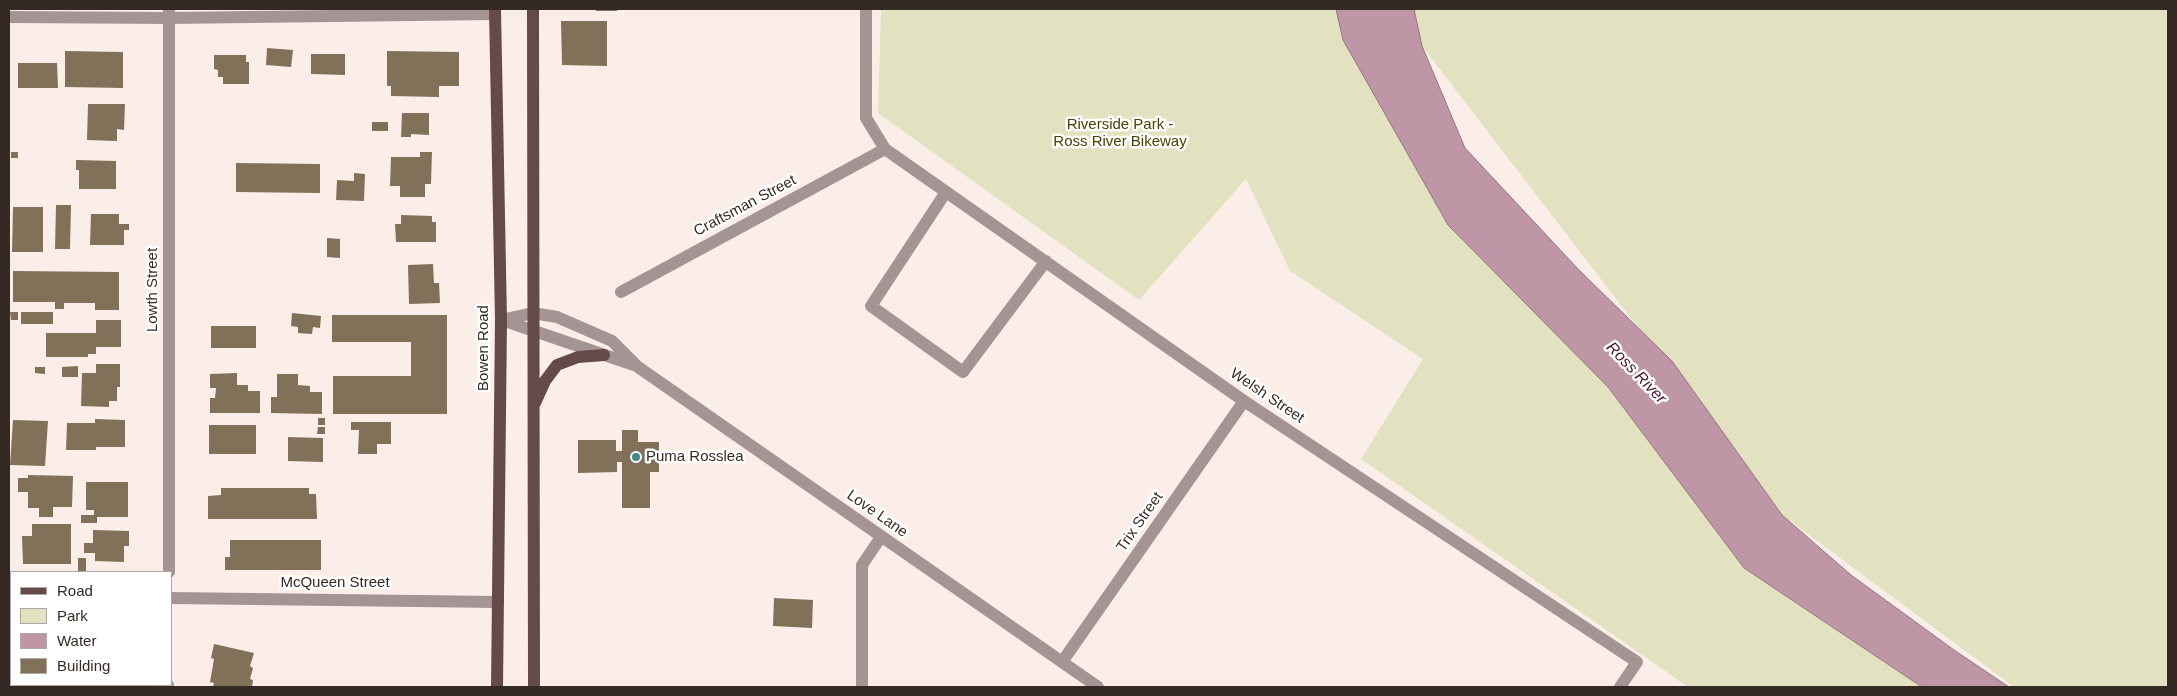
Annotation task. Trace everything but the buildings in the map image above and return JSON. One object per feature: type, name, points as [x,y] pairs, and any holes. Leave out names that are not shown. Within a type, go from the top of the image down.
[{"type":"main road","points":[[533,9],[534,687]]},
{"type":"main road","name":"Bowen Road","points":[[495,11],[501,320],[497,687]]},
{"type":"main road","points":[[533,407],[545,381],[557,366],[578,358],[604,355]]},
{"type":"street","points":[[866,9],[866,118],[885,149]]},
{"type":"street","points":[[9,17],[495,11]]},
{"type":"street","name":"Lowth Street","points":[[169,14],[169,571]]},
{"type":"street","name":"Welsh Street","points":[[885,149],[1244,400],[1637,662],[1620,687]]},
{"type":"street","name":"Craftsman Street","points":[[620,292],[885,149]]},
{"type":"street","points":[[946,192],[871,306],[963,372],[1046,261]]},
{"type":"street","name":"Love Lane","points":[[501,320],[533,313],[557,317],[612,341],[638,367],[1098,687]]},
{"type":"street","name":"Love Lane","points":[[501,320],[533,332],[562,339],[638,367]]},
{"type":"street","name":"Trix Street","points":[[1062,662],[1244,400]]},
{"type":"street","points":[[862,687],[862,565],[881,537]]},
{"type":"street","name":"McQueen Street","points":[[172,598],[498,602]]},
{"type":"green space","name":"Riverside Park - Ross River Bikeway","points":[[881,9],[1336,9],[1343,40],[1448,225],[1608,387],[1744,568],[1922,687],[1688,687],[1361,459],[1423,359],[1290,271],[1246,179],[1139,300],[878,113]]},
{"type":"green space","points":[[1411,9],[2168,9],[2168,687],[2014,687],[1782,515],[1422,46]]},
{"type":"water","name":"Ross River","points":[[1336,9],[1414,9],[1422,46],[1465,148],[1579,270],[1672,361],[1782,515],[1851,575],[1954,650],[2009,687],[1922,687],[1744,568],[1608,387],[1448,225],[1343,40]]},
{"type":"place","name":"Puma Rosslea","points":[[636,457]]}]
